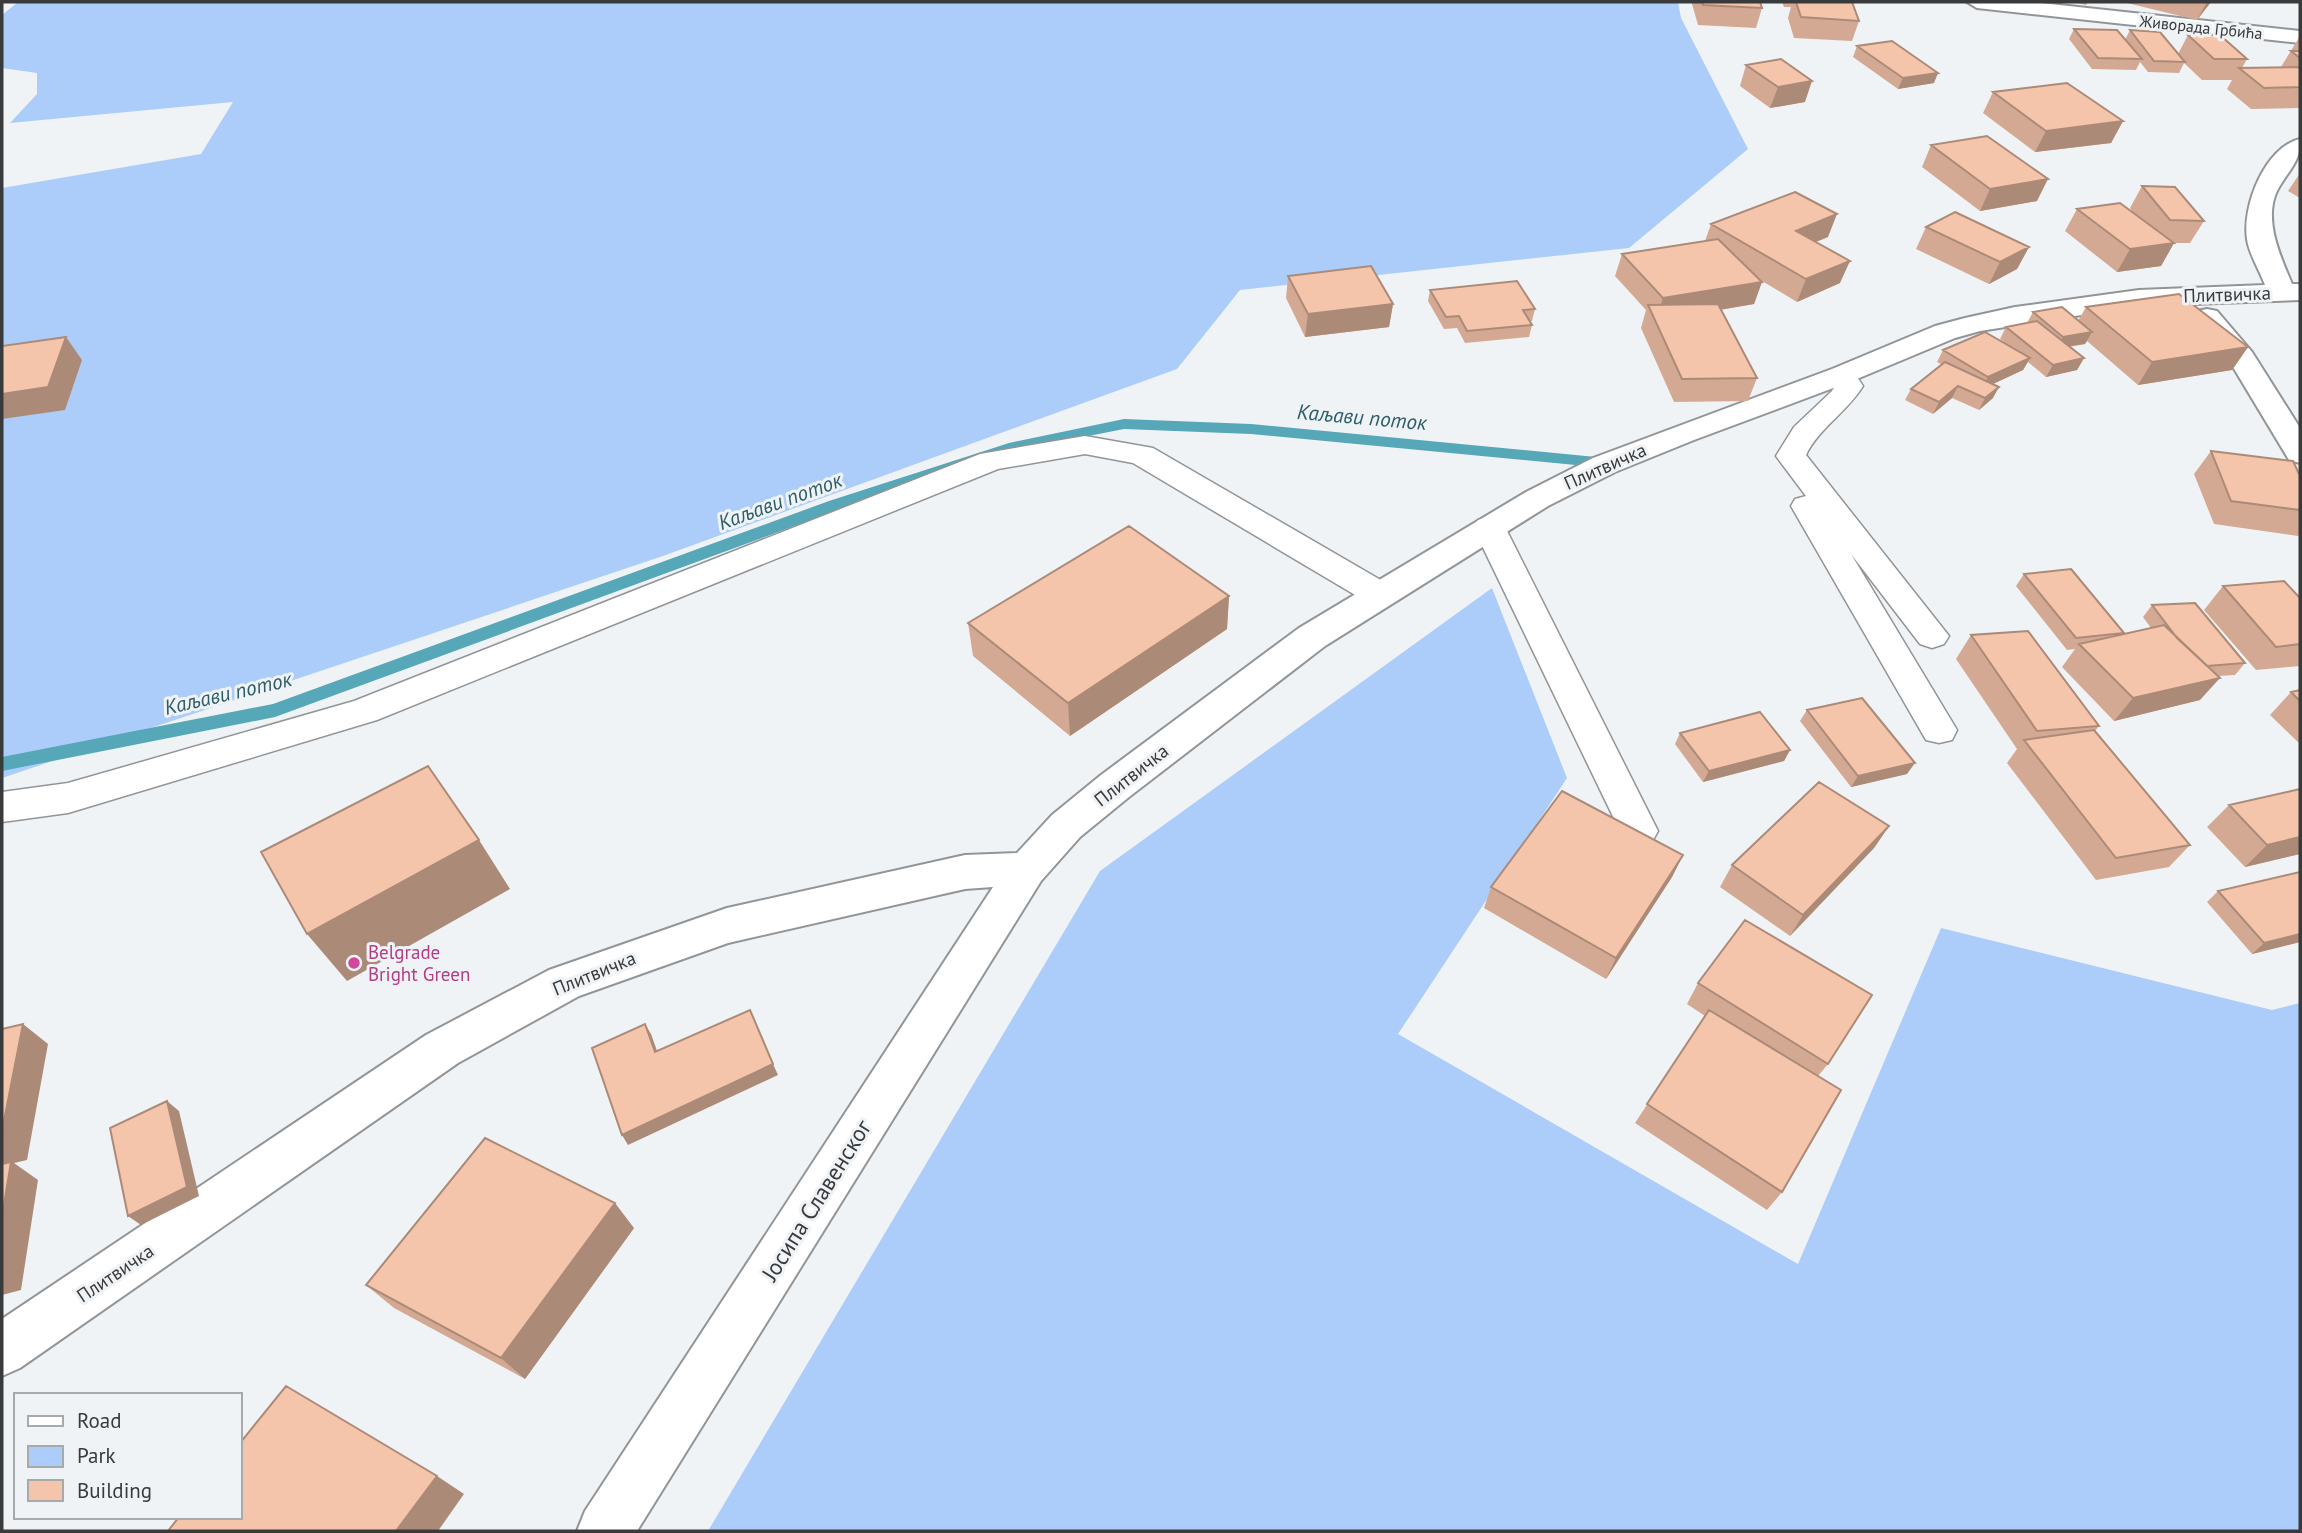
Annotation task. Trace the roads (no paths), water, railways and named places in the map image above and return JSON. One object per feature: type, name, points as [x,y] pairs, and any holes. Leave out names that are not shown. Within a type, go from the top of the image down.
[{"type":"street","name":"Живорада Грбића","points":[[1977,2],[2300,37]]},
{"type":"street","points":[[2291,292],[2260,239],[2263,194],[2283,161],[2300,146]]},
{"type":"street","name":"Плитвичка","points":[[2,1350],[442,1049],[564,983],[681,941],[792,910],[965,872],[1027,869],[1066,825],[1312,637],[1557,487],[1683,433],[1842,375],[1945,332],[2001,318],[2099,302],[2291,292]]},
{"type":"street","points":[[2189,296],[2242,358],[2300,453]]},
{"type":"street","name":"Јосипа Славенског","points":[[605,1531],[1027,869]]},
{"type":"lane","points":[[1842,375],[1849,386],[1844,397],[1818,416],[1798,438],[1786,466],[1788,478],[1939,730]]},
{"type":"lane","points":[[2,807],[68,798],[364,711],[991,461],[1085,445],[1142,455],[1379,594]]},
{"type":"lane","points":[[1791,456],[1932,636]]},
{"type":"lane","points":[[1489,527],[1639,831]]},
{"type":"waterway","name":"Каљави поток","points":[[2,764],[275,710],[835,505],[1014,446],[1124,424],[1251,429],[1596,462]]},
{"type":"place","name":"Belgrade Bright Green","points":[[354,963]]}]
